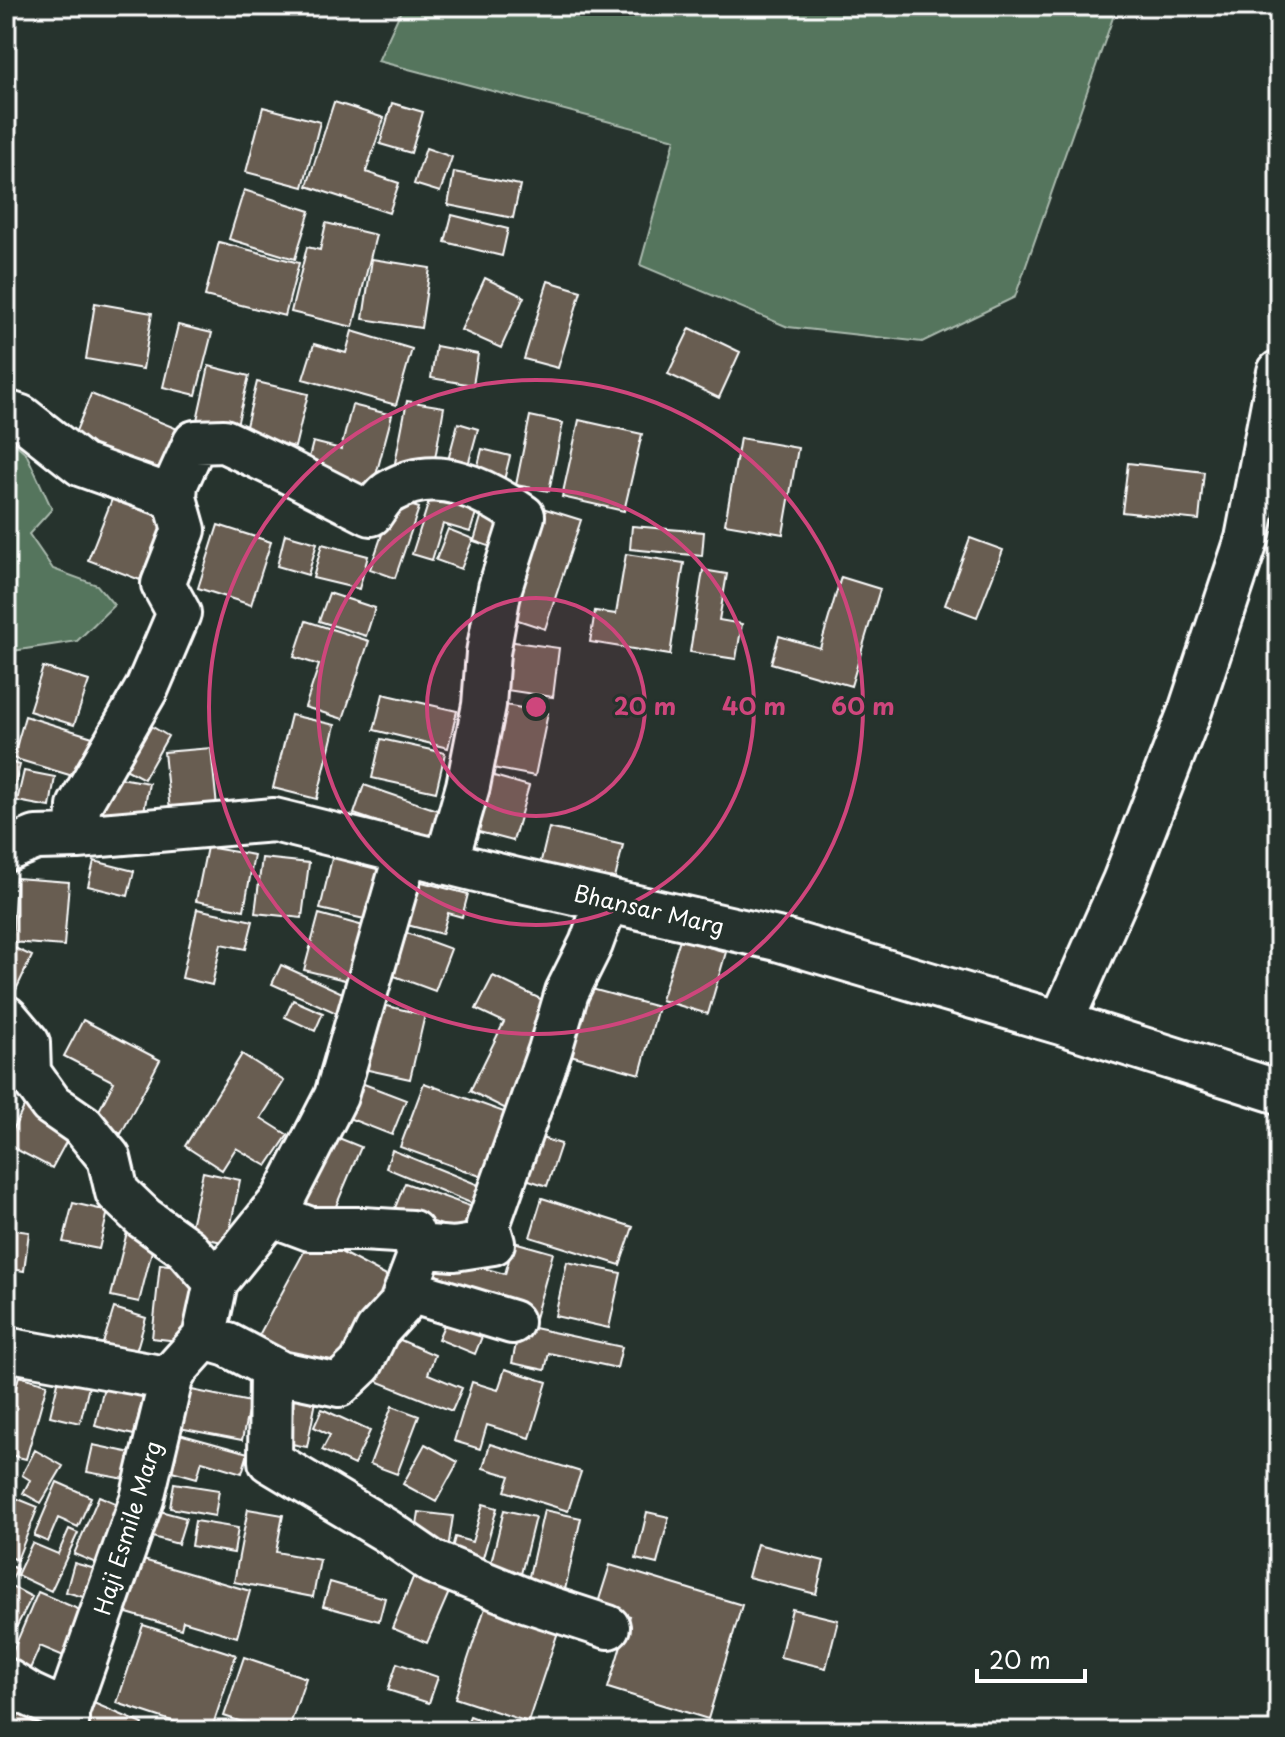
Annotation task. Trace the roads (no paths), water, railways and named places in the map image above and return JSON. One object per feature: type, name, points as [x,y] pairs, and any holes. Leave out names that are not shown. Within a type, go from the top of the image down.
[{"type":"street","points":[[1061,1023],[1124,881],[1199,682],[1247,539],[1279,372]]},
{"type":"street","points":[[6,412],[21,417],[82,465],[175,498]]},
{"type":"street","points":[[78,837],[79,806],[147,688],[179,613],[163,584],[184,530],[175,498],[176,484],[195,442],[224,441],[371,514],[388,492],[423,479],[460,482],[505,503],[523,516],[500,588],[468,786],[446,863]]},
{"type":"street","name":"Bhansar Marg","points":[[6,850],[36,838],[274,820],[777,939],[1061,1023],[1279,1092]]},
{"type":"street","name":"Haji Esmile Marg","points":[[67,1722],[142,1499],[171,1379],[204,1338],[216,1282],[283,1199],[336,1096],[406,853]]},
{"type":"street","points":[[416,1246],[454,1249],[493,1243],[488,1225],[550,1050],[567,992],[591,944],[607,900]]},
{"type":"street","points":[[6,1017],[28,1043],[29,1073],[51,1104],[83,1126],[109,1158],[117,1192],[144,1218],[186,1248],[216,1282]]},
{"type":"street","points":[[204,1338],[228,1345],[281,1373],[339,1385],[361,1364],[377,1331],[400,1306],[419,1256],[412,1232],[310,1229],[270,1214]]},
{"type":"street","points":[[406,1290],[512,1322]]},
{"type":"street","points":[[6,1349],[171,1379]]},
{"type":"street","points":[[271,1368],[270,1461],[387,1531],[432,1562],[528,1601],[608,1627]]},
{"type":"street","points":[[6,1680],[67,1722]]}]
